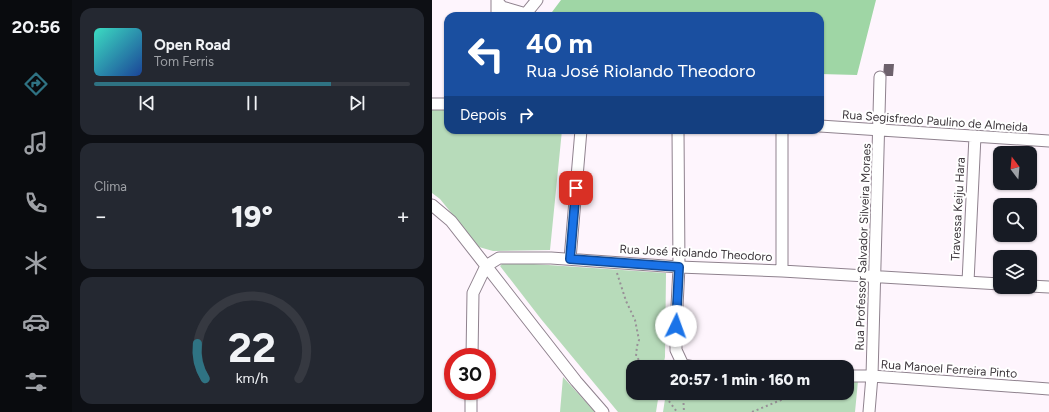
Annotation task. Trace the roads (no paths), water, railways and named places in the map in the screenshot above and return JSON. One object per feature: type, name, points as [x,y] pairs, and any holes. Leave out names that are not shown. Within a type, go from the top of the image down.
[{"type":"street","points":[[527,12],[537,0]]},
{"type":"street","points":[[497,1],[502,7],[516,12]]},
{"type":"street","points":[[497,1],[497,12]]},
{"type":"street","name":"Rua Professor Salvador Silveira Moraes","points":[[869,412],[872,376],[880,77]]},
{"type":"street","points":[[432,104],[444,104]]},
{"type":"street","name":"Rua Segisfredo Paulino de Almeida","points":[[824,126],[1049,141]]},
{"type":"street","points":[[570,259],[582,134]]},
{"type":"street","points":[[678,134],[679,267],[676,350],[681,360]]},
{"type":"street","points":[[782,134],[782,270]]},
{"type":"street","name":"Travessa Keiju Hara","points":[[968,282],[975,136]]},
{"type":"street","points":[[432,205],[451,221],[576,381],[603,412]]},
{"type":"street","name":"Rua José Riolando Theodoro","points":[[486,266],[499,258],[551,258],[679,267],[782,270],[993,284]]},
{"type":"street","points":[[472,348],[473,293],[486,266]]},
{"type":"street","points":[[1037,286],[1049,287]]},
{"type":"street","name":"Rua Manoel Ferreira Pinto","points":[[854,376],[1049,389]]},
{"type":"street","points":[[471,400],[471,412]]}]
